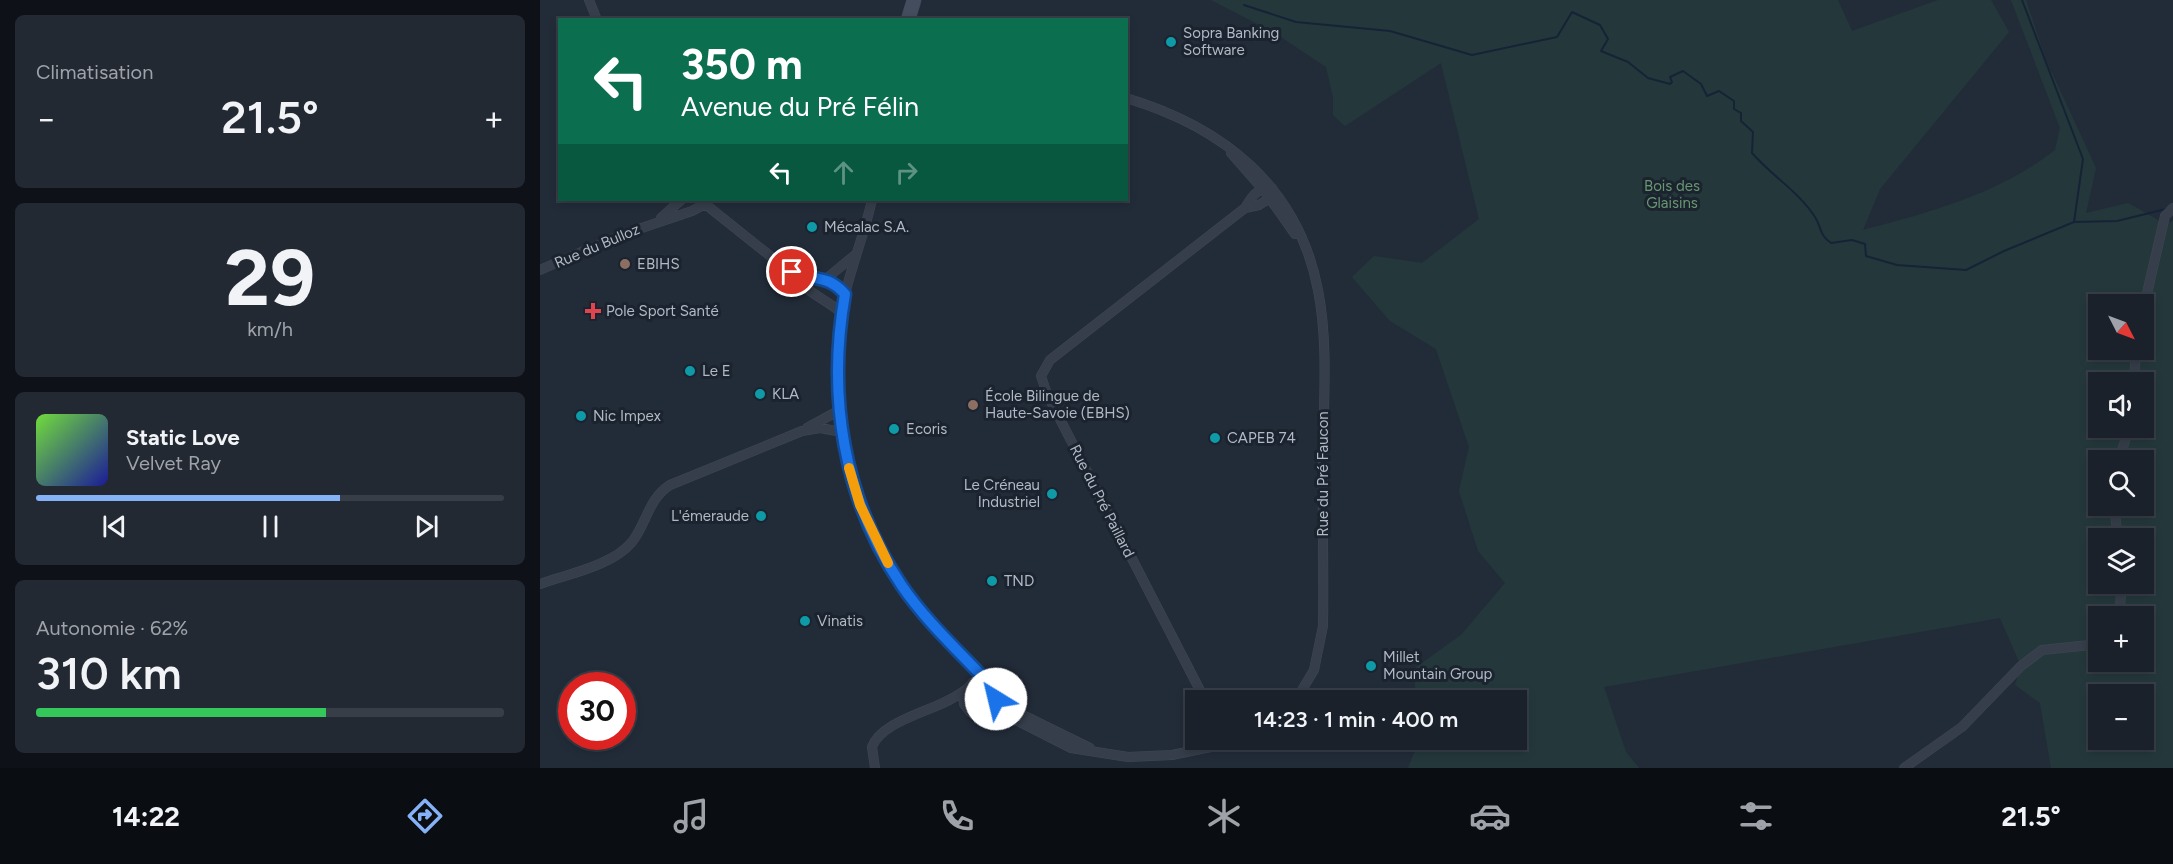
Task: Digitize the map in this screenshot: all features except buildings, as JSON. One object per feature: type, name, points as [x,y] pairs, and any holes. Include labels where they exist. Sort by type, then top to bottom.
[{"type":"street","points":[[589,0],[596,18]]},
{"type":"street","points":[[909,18],[915,0]]},
{"type":"street","points":[[915,0],[920,18]]},
{"type":"street","name":"Rue du Pré Faucon","points":[[1128,99],[1181,118],[1226,146],[1268,191],[1302,244],[1317,288],[1323,336],[1323,612],[1317,661],[1301,690]]},
{"type":"street","name":"Rue du Pré Paillard","points":[[1200,690],[1047,394],[1041,376],[1046,365],[1056,356],[1245,208],[1259,205],[1268,191]]},
{"type":"street","name":"Rue du Bulloz","points":[[654,222],[680,201]]},
{"type":"street","points":[[872,201],[845,294],[837,364],[838,411],[860,505],[884,555],[908,595],[995,693],[1011,709],[1098,752]]},
{"type":"street","points":[[702,202],[789,271],[808,290],[823,297],[842,313]]},
{"type":"street","name":"Rue du Bulloz","points":[[540,270],[654,222],[692,211],[702,202]]},
{"type":"street","points":[[2147,294],[2165,216],[2173,208]]},
{"type":"street","points":[[827,278],[855,255]]},
{"type":"street","points":[[789,271],[801,276],[827,278],[845,294]]},
{"type":"street","points":[[823,297],[845,294]]},
{"type":"street","points":[[540,584],[608,559],[630,545],[653,501],[670,485],[802,431],[838,411]]},
{"type":"street","points":[[802,431],[820,428],[842,432]]},
{"type":"street","points":[[1904,768],[1962,727],[2021,666],[2042,650],[2088,645]]},
{"type":"street","points":[[966,661],[966,688],[963,699],[966,708]]},
{"type":"street","points":[[875,768],[872,747],[880,732],[939,707],[979,681],[985,682]]},
{"type":"street","points":[[987,713],[994,704],[995,693]]},
{"type":"street","points":[[939,707],[966,708],[975,714],[1008,716],[1071,748],[1144,758],[1185,750]]},
{"type":"green space","name":"Bois des Glaisins","points":[[1211,0],[1838,0],[1852,31],[1938,0],[1991,0],[2009,32],[1880,189],[1863,230],[1964,200],[1988,190],[2011,179],[2055,150],[2060,128],[2011,0],[2026,0],[2046,60],[2096,168],[2086,213],[2128,203],[2165,224],[2173,221],[2173,768],[2051,768],[2040,703],[2015,685],[2021,666],[2000,618],[1604,687],[1626,752],[1639,768],[1408,768],[1415,750],[1527,750],[1527,690],[1415,690],[1414,669],[1462,634],[1505,583],[1478,551],[1459,491],[1469,447],[1436,349],[1390,321],[1352,277],[1374,256],[1422,263],[1479,219],[1441,63],[1345,126],[1333,115],[1333,97],[1326,67],[1275,33]]},
{"type":"waterway","points":[[2022,0],[2083,159],[2074,222]]},
{"type":"waterway","points":[[1244,5],[1296,22],[1390,31],[1472,55],[1557,37],[1572,12],[1600,25],[1608,39],[1601,51],[1628,62],[1648,78],[1670,84],[1672,82],[1670,77],[1683,71],[1701,84],[1707,96],[1719,91],[1734,101],[1734,109],[1741,113],[1741,121],[1753,132],[1752,153],[1808,208],[1827,240],[1831,243],[1852,240],[1865,244],[1866,256],[1897,265],[1966,270],[2004,251],[2074,222],[2117,221],[2166,209]]},
{"type":"slow traffic","points":[[849,468],[860,505],[888,563]]},
{"type":"place","name":"Sopra Banking Software","points":[[1171,42]]},
{"type":"place","name":"Mécalac S.A.","points":[[812,227]]},
{"type":"place","name":"EBIHS","points":[[625,264]]},
{"type":"place","name":"Pole Sport Santé","points":[[593,311]]},
{"type":"place","name":"Le E","points":[[690,371]]},
{"type":"place","name":"KLA","points":[[760,394]]},
{"type":"place","name":"École Bilingue de Haute-Savoie (EBHS)","points":[[973,405]]},
{"type":"place","name":"Nic Impex","points":[[581,416]]},
{"type":"place","name":"Ecoris","points":[[894,429]]},
{"type":"place","name":"CAPEB 74","points":[[1215,438]]},
{"type":"place","name":"Le Créneau Industriel","points":[[1052,494]]},
{"type":"place","name":"L'émeraude","points":[[761,516]]},
{"type":"place","name":"TND","points":[[992,581]]},
{"type":"place","name":"Vinatis","points":[[805,621]]},
{"type":"place","name":"Millet Mountain Group","points":[[1371,666]]},
{"type":"route","points":[[792,272],[801,276],[827,278],[845,294],[838,333],[838,411],[851,475],[860,505],[877,543],[908,595],[933,626],[993,688],[996,699]]}]
